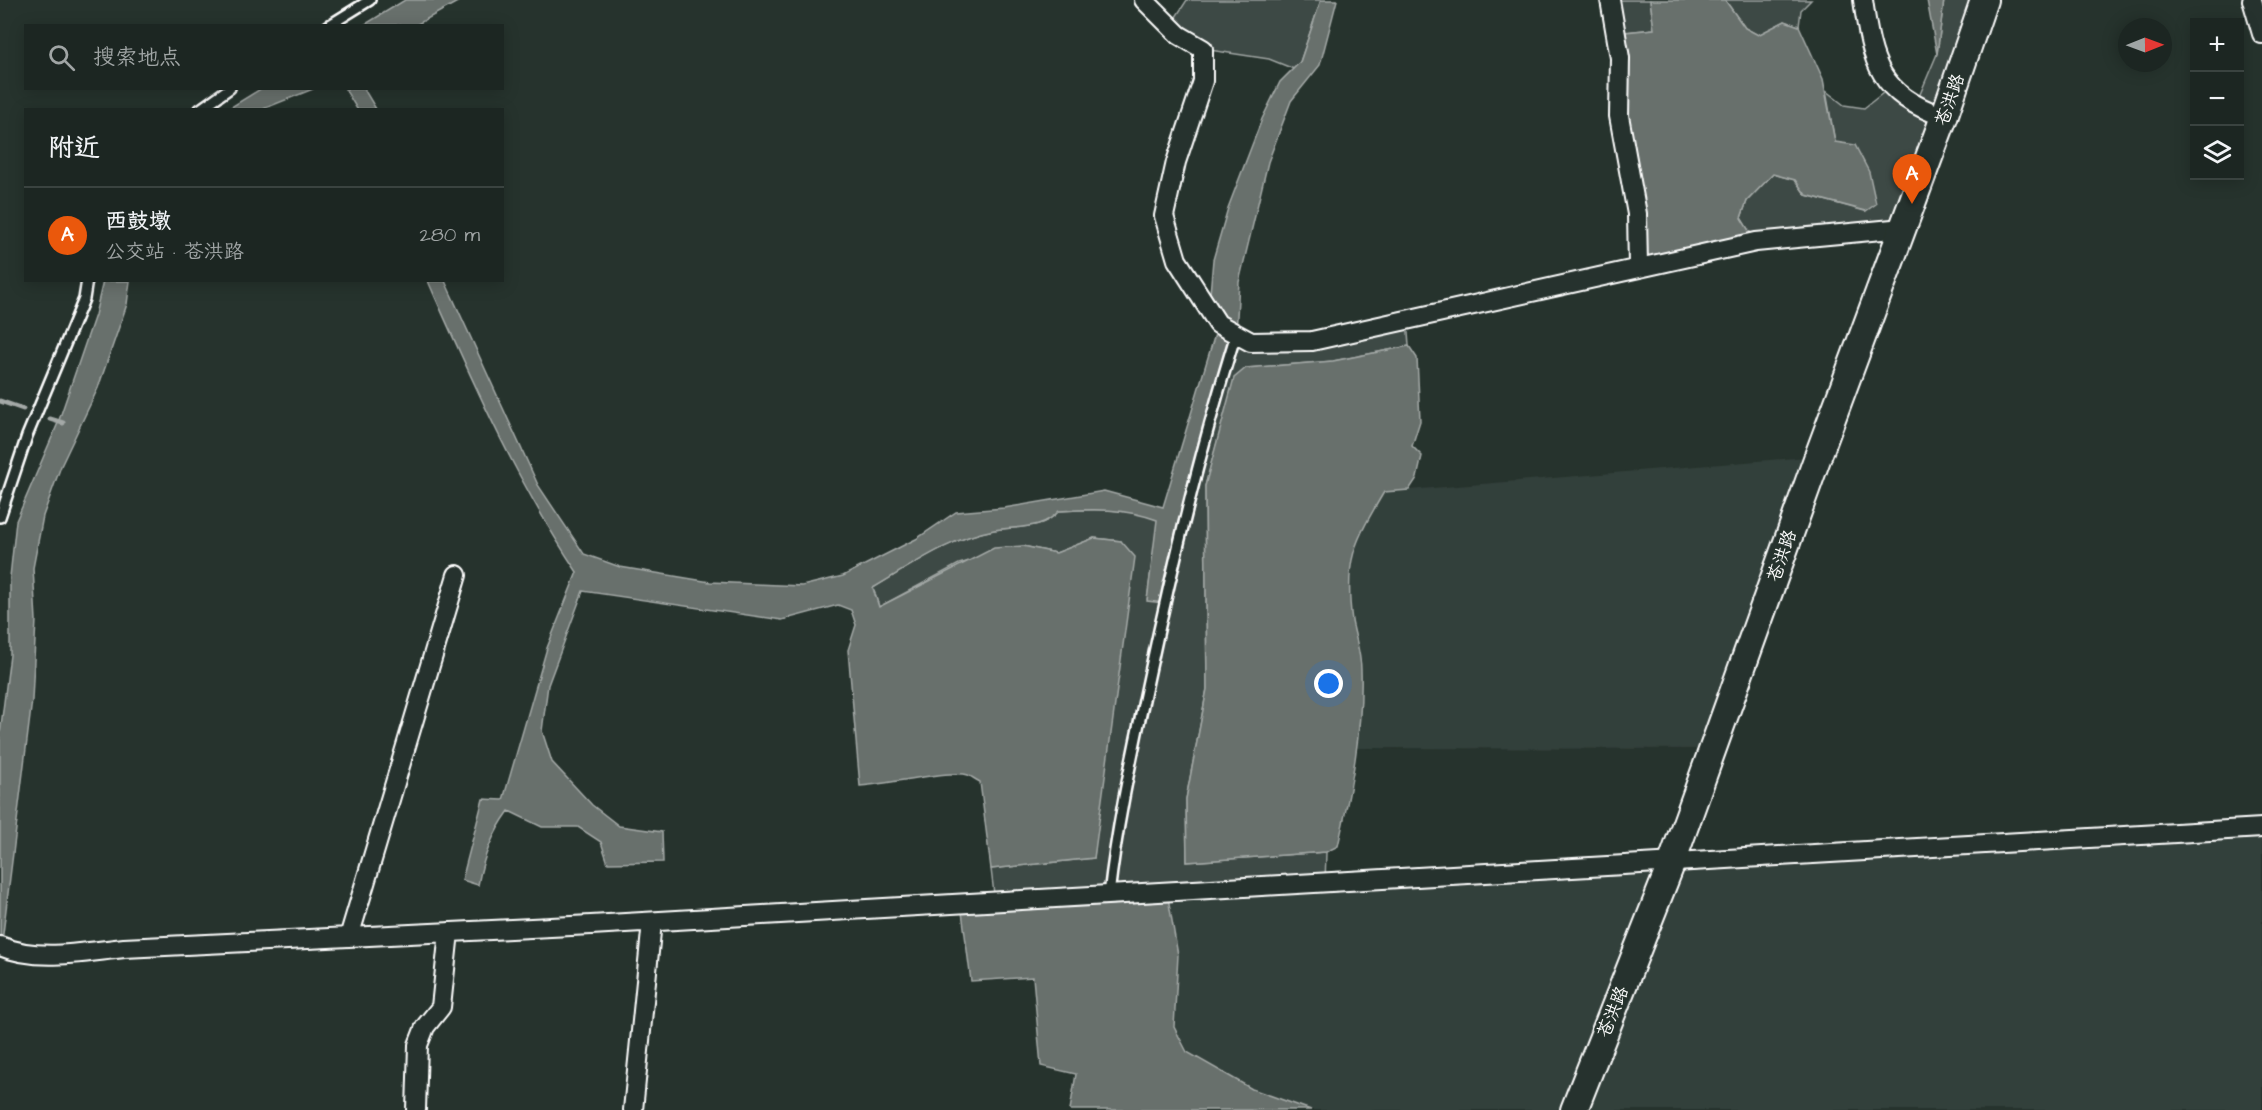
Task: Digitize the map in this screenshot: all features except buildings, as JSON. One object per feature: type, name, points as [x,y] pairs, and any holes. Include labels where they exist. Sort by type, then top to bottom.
[{"type":"main road","points":[[1941,116],[1978,0]]},
{"type":"main road","name":"苍洪路","points":[[1572,1110],[1670,862],[1984,0]]},
{"type":"street","points":[[1144,0],[1179,35],[1203,49],[1203,81],[1176,162],[1164,216],[1177,260],[1218,324],[1251,342],[1312,341],[1638,266],[1756,242],[1899,229]]},
{"type":"street","points":[[1610,0],[1620,58],[1619,116],[1637,214],[1638,266]]},
{"type":"street","points":[[1863,0],[1868,39],[1879,71],[1897,92],[1915,107],[1941,116]]},
{"type":"street","points":[[2252,0],[2262,34]]},
{"type":"street","points":[[349,937],[457,576]]},
{"type":"street","points":[[1,947],[18,954],[54,955],[124,948],[652,922],[2262,828]]},
{"type":"street","points":[[633,1110],[652,922]]},
{"type":"street","points":[[416,1110],[418,1045],[425,1027],[441,1007],[449,932]]},
{"type":"lane","points":[[331,24],[370,0]]},
{"type":"lane","points":[[202,108],[227,90]]},
{"type":"lane","points":[[0,517],[27,436],[84,299],[87,282]]},
{"type":"lane","points":[[1109,895],[1132,757],[1177,542],[1206,432],[1236,334]]},
{"type":"shaded area","points":[[405,0],[461,0],[418,24],[366,24]]},
{"type":"shaded area","points":[[1187,0],[1321,0],[1300,62],[1294,69],[1269,59],[1203,49],[1170,26]]},
{"type":"shaded area","points":[[1321,0],[1337,0],[1320,65],[1291,101],[1268,162],[1239,282],[1236,334],[1164,603],[1147,601],[1157,520],[1133,513],[1109,510],[1059,511],[1038,524],[994,530],[962,539],[932,553],[873,588],[879,607],[994,548],[1023,546],[1056,553],[1094,538],[1121,541],[1135,557],[1094,858],[991,869],[980,782],[968,775],[948,774],[860,786],[848,650],[856,625],[851,610],[838,605],[782,620],[583,591],[548,685],[542,731],[552,762],[592,805],[619,826],[662,832],[663,862],[608,863],[601,842],[578,827],[542,827],[509,811],[489,846],[478,885],[462,880],[483,799],[503,800],[547,648],[577,572],[515,466],[478,393],[428,282],[445,282],[538,485],[584,554],[620,567],[710,582],[802,586],[843,576],[916,539],[956,512],[1004,508],[1104,491],[1163,507],[1218,324],[1210,294],[1213,260],[1228,208],[1262,119],[1280,82],[1300,62]]},
{"type":"shaded area","points":[[1610,0],[1650,0],[1654,29],[1615,33]]},
{"type":"shaded area","points":[[1650,0],[1725,0],[1745,28],[1758,35],[1785,21],[1799,26],[1823,79],[1835,142],[1855,145],[1869,172],[1876,204],[1866,211],[1806,195],[1795,180],[1773,174],[1747,201],[1741,218],[1756,242],[1638,266],[1615,33],[1654,29]]},
{"type":"shaded area","points":[[1725,0],[1811,0],[1801,10],[1799,26],[1785,21],[1758,35],[1745,28]]},
{"type":"shaded area","points":[[1927,0],[1944,0],[1937,54]]},
{"type":"shaded area","points":[[1944,0],[1984,0],[1903,228],[1756,242],[1741,218],[1747,201],[1773,174],[1795,180],[1806,195],[1865,211],[1835,142],[1826,91],[1844,105],[1864,108],[1892,86],[1915,106],[1937,54]]},
{"type":"shaded area","points":[[259,90],[310,90],[266,108],[230,108]]},
{"type":"shaded area","points":[[346,90],[365,90],[375,108],[356,108]]},
{"type":"shaded area","points":[[103,282],[130,282],[127,304],[98,388],[61,466],[43,516],[33,568],[36,620],[32,700],[0,958],[0,734],[10,655],[10,577],[16,521],[58,423],[95,315]]},
{"type":"shaded area","points":[[1407,319],[1409,346],[1333,361],[1247,368],[1235,378],[1205,486],[1207,689],[1186,799],[1187,862],[1326,852],[1325,883],[995,902],[991,869],[1094,858],[1121,541],[1094,538],[1056,553],[1023,546],[959,564],[879,607],[873,588],[931,553],[977,534],[1038,524],[1059,511],[1109,510],[1158,519],[1147,600],[1236,334],[1251,342]]},
{"type":"shaded area","points":[[1409,346],[1417,358],[1420,421],[1412,446],[1422,456],[1417,478],[1409,490],[1384,492],[1365,525],[1354,553],[1349,582],[1352,621],[1360,657],[1360,714],[1355,759],[1338,846],[1326,852],[1187,862],[1186,799],[1207,689],[1205,486],[1234,378],[1246,368],[1333,361]]},
{"type":"shaded area","points":[[1818,456],[1714,749],[1356,748],[1361,670],[1352,622],[1348,568],[1359,535],[1384,492]]},
{"type":"shaded area","points":[[2262,828],[2262,1110],[1311,1110],[1252,1089],[1188,1052],[1174,1027],[1178,955],[1167,892]]},
{"type":"shaded area","points":[[1167,892],[1178,955],[1174,1027],[1187,1052],[1252,1089],[1311,1110],[1070,1110],[1076,1074],[1041,1066],[1033,977],[971,981],[961,904]]},
{"type":"waterway","points":[[0,401],[23,409]]},
{"type":"waterway","points":[[50,419],[63,423]]},
{"type":"place","name":"西鼓墩","points":[[1912,204]]}]
